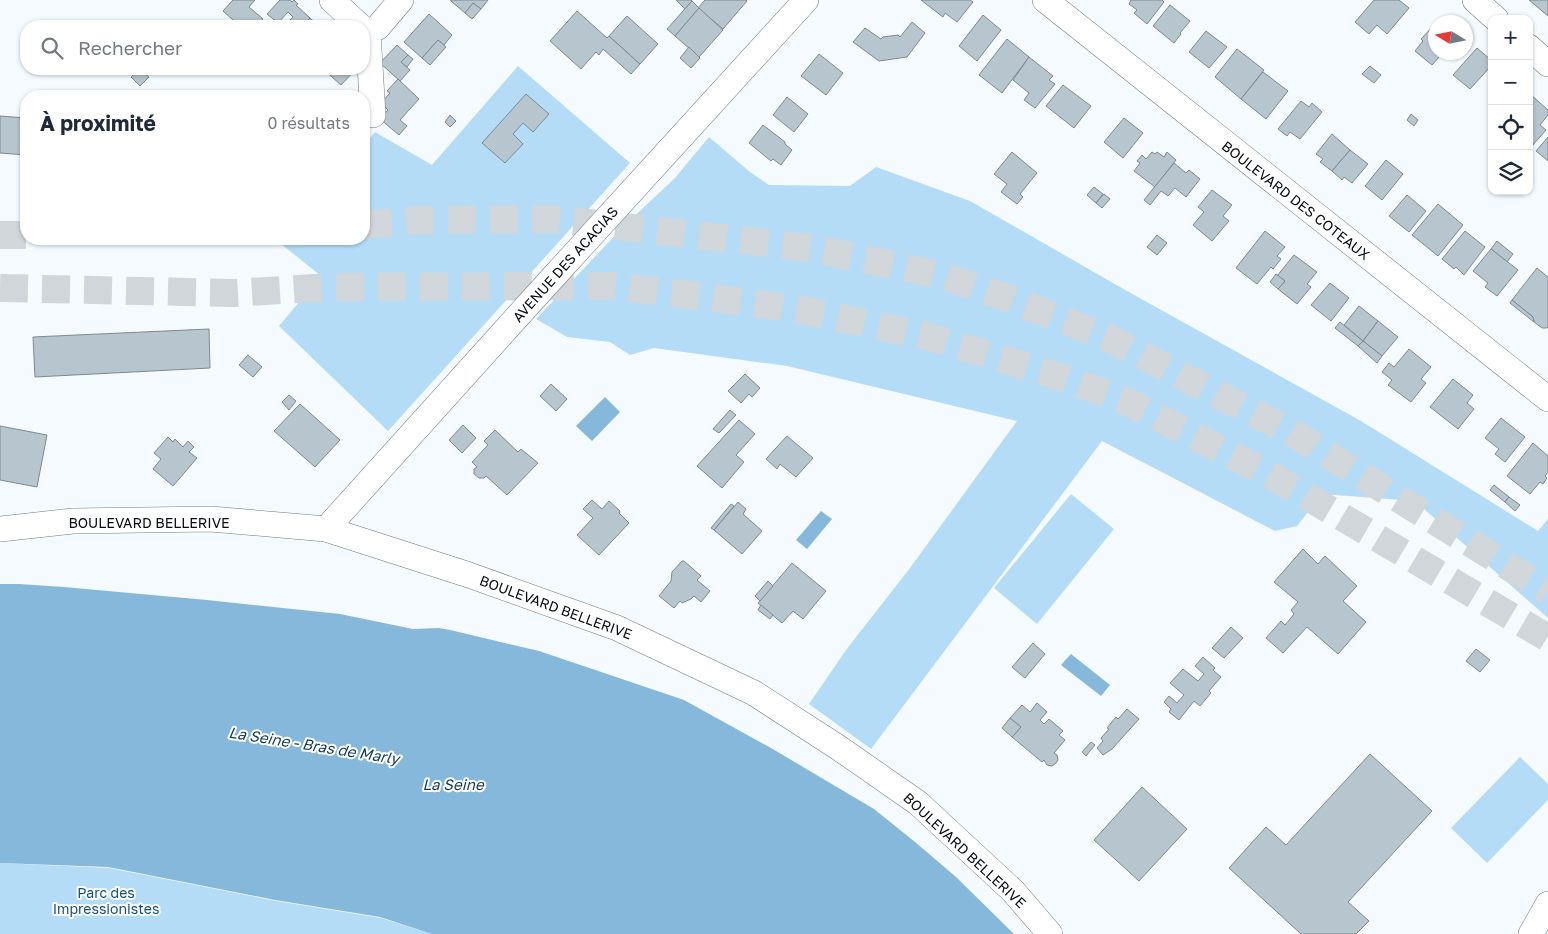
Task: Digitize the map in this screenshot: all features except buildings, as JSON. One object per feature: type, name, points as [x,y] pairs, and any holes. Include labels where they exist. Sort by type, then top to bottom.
[{"type":"street","points":[[332,0],[353,20]]},
{"type":"street","points":[[370,28],[378,26],[402,0]]},
{"type":"street","name":"AVENUE DES ACACIAS","points":[[326,530],[539,292],[806,0]]},
{"type":"street","name":"BOULEVARD DES COTEAUX","points":[[1045,0],[1548,400]]},
{"type":"street","points":[[1475,0],[1492,15]]},
{"type":"street","points":[[1533,51],[1548,64]]},
{"type":"street","points":[[369,75],[373,115]]},
{"type":"street","name":"BOULEVARD BELLERIVE","points":[[0,529],[73,520],[211,519],[326,530],[469,576],[617,628],[754,693],[839,748],[918,803],[1013,891],[1050,934]]},
{"type":"street","points":[[1531,934],[1548,904]]},
{"type":"green space","points":[[518,66],[630,163],[388,431],[279,326],[321,276],[282,245],[370,245],[370,138],[375,132],[432,165]]},
{"type":"green space","points":[[709,137],[750,172],[769,185],[850,186],[876,167],[970,201],[1361,421],[1538,531],[1548,519],[1548,618],[1415,501],[1322,494],[1297,526],[1275,531],[1102,441],[871,749],[809,704],[846,650],[910,568],[1017,421],[787,366],[654,348],[630,355],[610,342],[567,337],[536,319],[626,224],[675,178]]},
{"type":"green space","points":[[1071,494],[1114,529],[1037,624],[994,588]]},
{"type":"green space","points":[[1520,757],[1548,784],[1548,800],[1487,863],[1451,828]]},
{"type":"green space","name":"Parc des Impressionistes","points":[[0,863],[109,868],[276,901],[381,918],[432,934],[0,934]]},
{"type":"water","points":[[605,397],[620,412],[592,441],[576,426]]},
{"type":"water","points":[[821,511],[832,519],[807,549],[796,540]]},
{"type":"water","name":"La Seine","points":[[0,584],[64,587],[207,600],[340,614],[413,629],[439,628],[539,651],[684,700],[771,748],[874,809],[956,877],[1014,934],[432,934],[380,917],[275,900],[108,867],[0,863]]},
{"type":"water","points":[[1071,654],[1110,685],[1101,696],[1061,665]]},
{"type":"tunnel","points":[[370,224],[422,220],[554,219],[811,248],[940,275],[1005,297],[1106,337],[1291,432],[1548,591]]},
{"type":"tunnel","points":[[0,235],[20,235]]},
{"type":"tunnel","points":[[0,288],[233,293],[331,287],[612,286],[796,309],[927,336],[1067,379],[1130,403],[1272,476],[1548,638]]},
{"type":"water label","name":"La Seine - Bras de Marly","points":[[314,745]]}]
